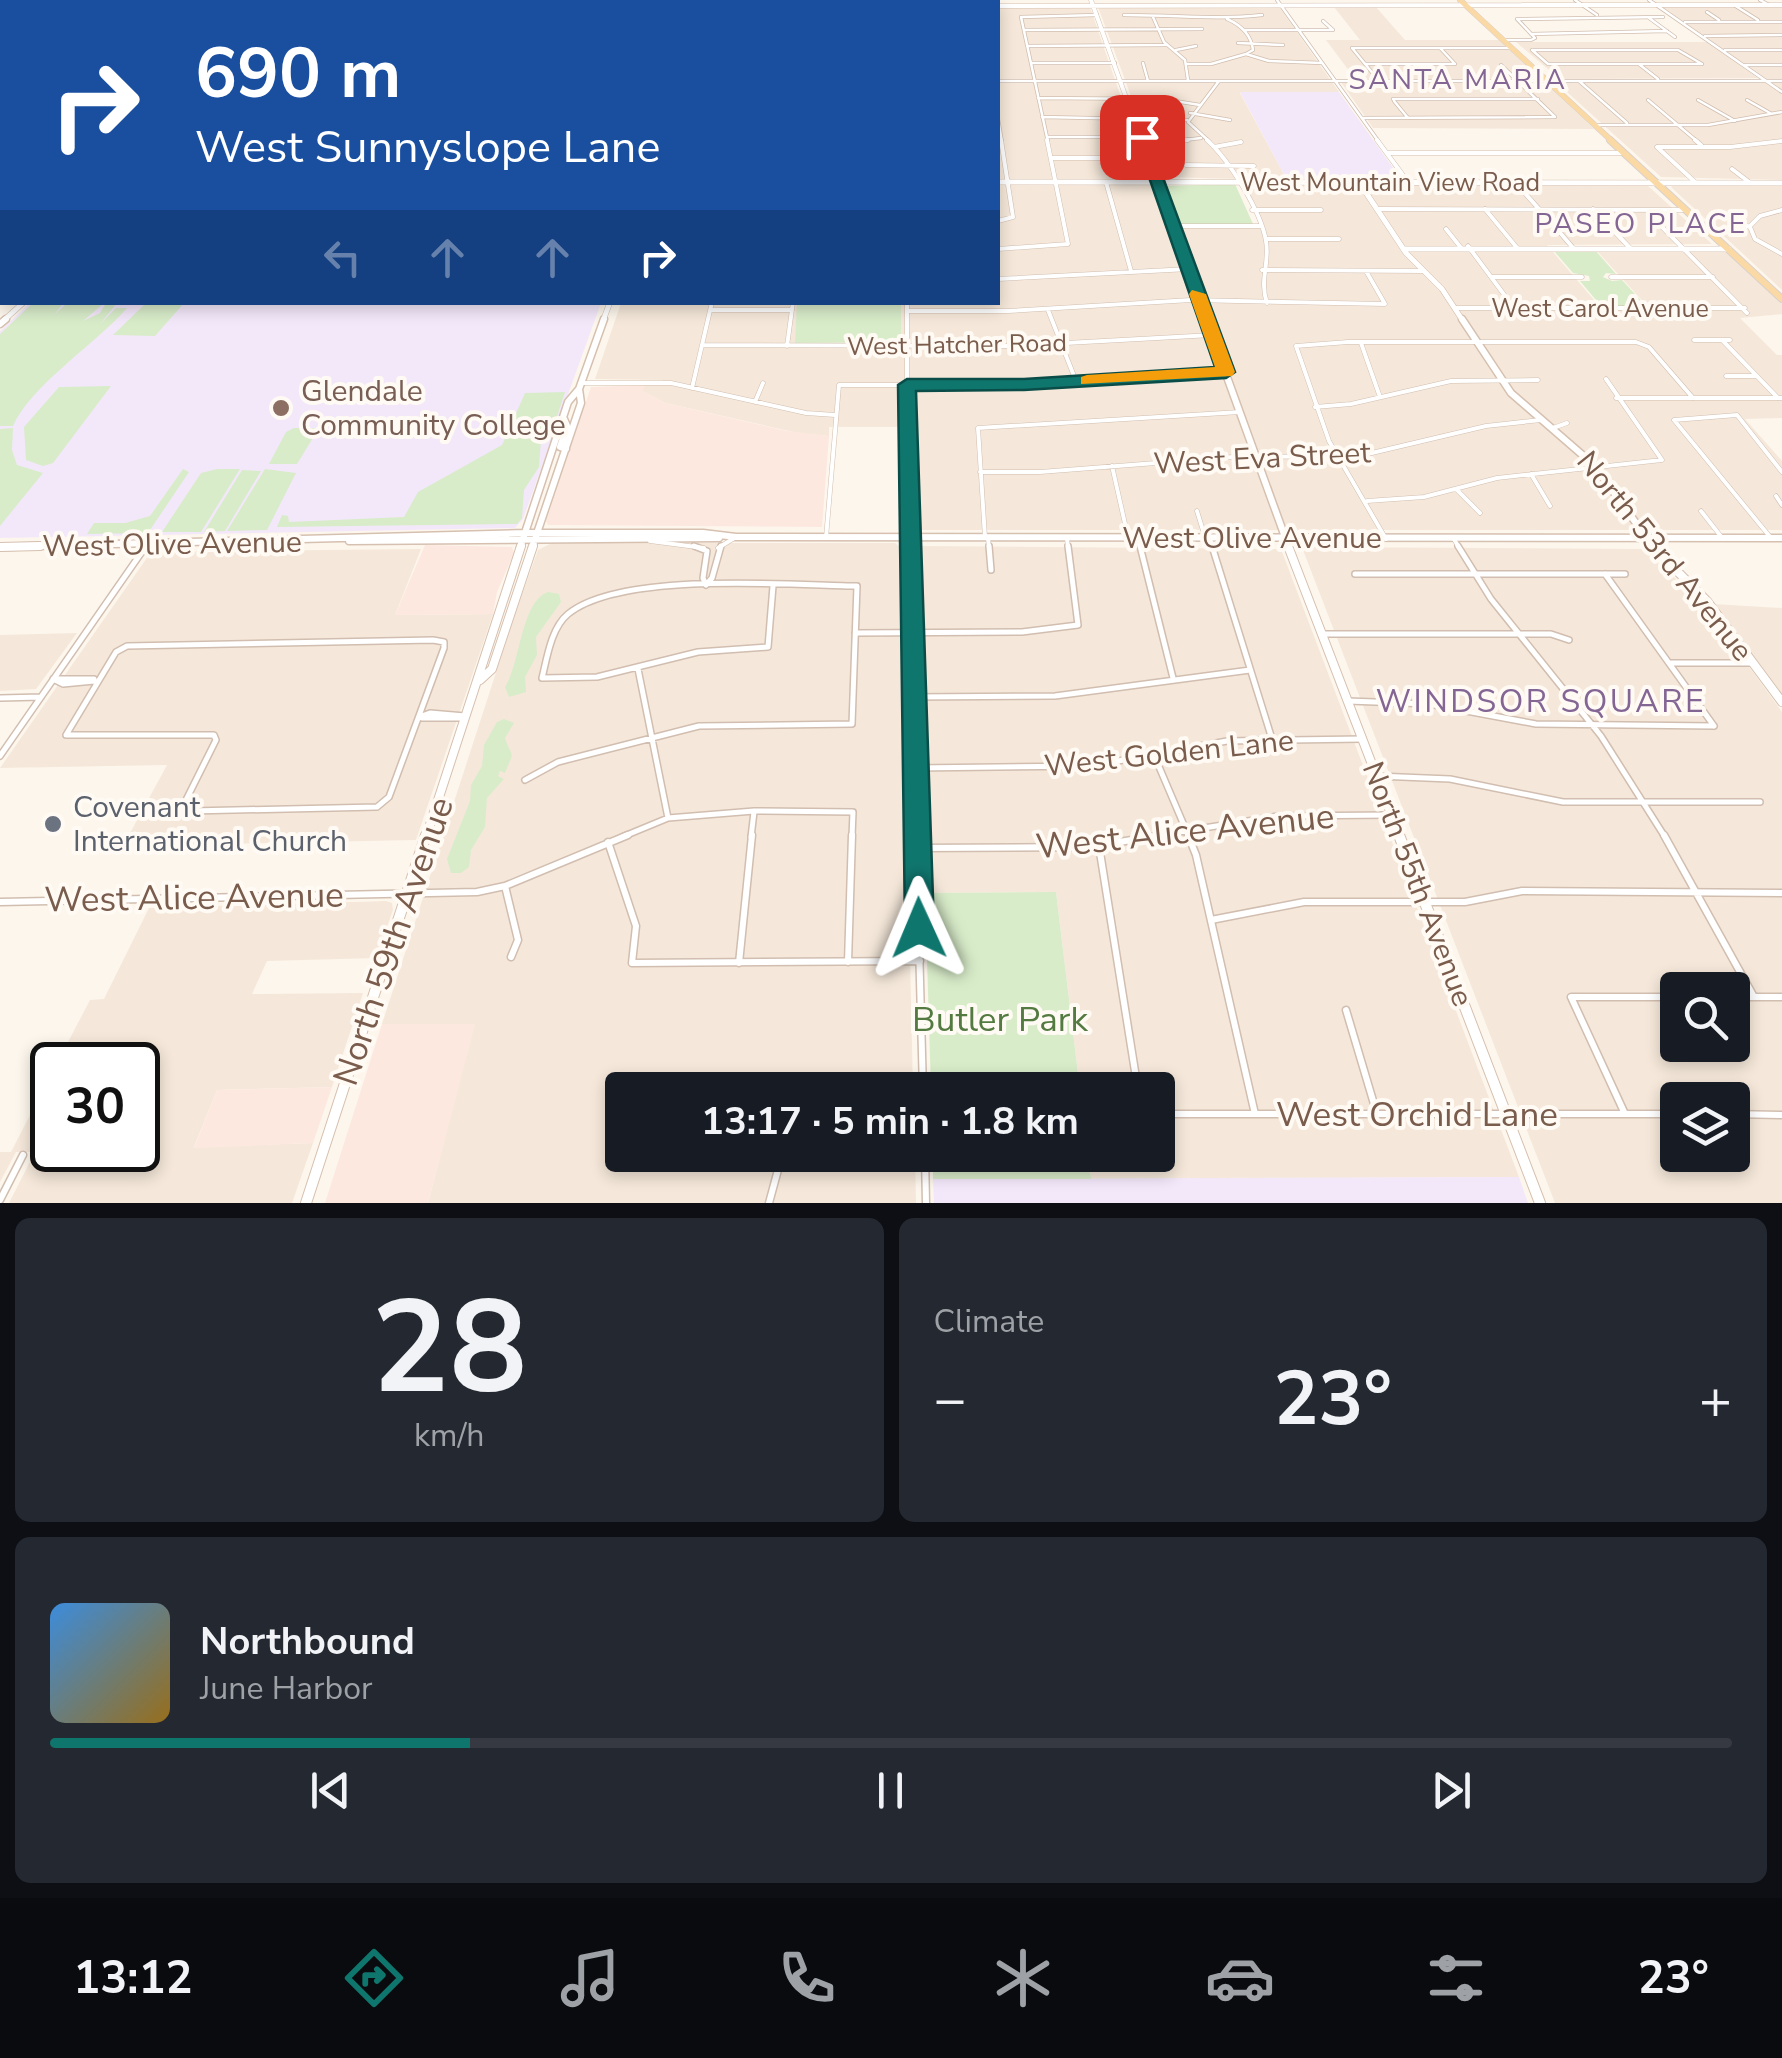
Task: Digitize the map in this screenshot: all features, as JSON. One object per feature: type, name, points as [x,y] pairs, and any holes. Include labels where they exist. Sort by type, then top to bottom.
[{"type":"main road","points":[[1009,2],[1782,6]]},
{"type":"main road","points":[[1000,5],[1093,4]]},
{"type":"main road","name":"North 55th Avenue","points":[[1093,4],[1286,539],[1540,1203]]},
{"type":"main road","points":[[1466,4],[1782,299]]},
{"type":"main road","name":"West Mountain View Road","points":[[1000,182],[1782,183]]},
{"type":"main road","name":"North 53rd Avenue","points":[[1359,182],[1403,248],[1454,308],[1504,382],[1594,465],[1669,567],[1707,601],[1782,702]]},
{"type":"main road","points":[[1403,248],[1727,248]]},
{"type":"main road","points":[[0,324],[21,305]]},
{"type":"main road","name":"North 59th Avenue","points":[[306,1203],[568,402],[580,386],[609,305]]},
{"type":"main road","name":"North 59th Avenue","points":[[480,680],[492,668],[582,403],[580,386]]},
{"type":"main road","points":[[564,419],[567,426],[560,447],[566,449]]},
{"type":"main road","name":"West Olive Avenue","points":[[0,547],[344,540],[361,544],[703,533],[722,537]]},
{"type":"main road","name":"West Olive Avenue","points":[[535,537],[650,541],[722,537],[1782,538]]},
{"type":"street","points":[[1575,0],[1597,17]]},
{"type":"street","points":[[1649,0],[1782,92]]},
{"type":"street","points":[[1760,0],[1769,6]]},
{"type":"street","points":[[1279,3],[1408,182]]},
{"type":"street","points":[[1181,5],[1186,14]]},
{"type":"street","points":[[1734,6],[1760,22]]},
{"type":"street","points":[[1531,12],[1539,19]]},
{"type":"street","points":[[1707,12],[1722,22]]},
{"type":"street","points":[[1124,15],[1262,15]]},
{"type":"street","points":[[1000,249],[1068,244],[1022,16],[1097,16]]},
{"type":"street","points":[[1153,17],[1166,44],[1187,64],[1188,81]]},
{"type":"street","points":[[1646,17],[1675,37]]},
{"type":"street","points":[[1531,37],[1516,21],[1663,17]]},
{"type":"street","points":[[1187,64],[1211,64],[1253,50],[1244,30],[1225,18]]},
{"type":"street","points":[[1244,30],[1331,33],[1333,30],[1323,20]]},
{"type":"street","points":[[1682,22],[1782,22]]},
{"type":"street","points":[[1024,30],[1202,29]]},
{"type":"street","points":[[1508,40],[1667,32]]},
{"type":"street","points":[[1614,33],[1620,37]]},
{"type":"street","points":[[1701,36],[1782,35]]},
{"type":"street","points":[[1238,42],[1283,45]]},
{"type":"street","points":[[1027,46],[1166,44]]},
{"type":"street","points":[[1173,50],[1196,46]]},
{"type":"street","points":[[1378,81],[1352,48],[1513,48]]},
{"type":"street","points":[[1365,64],[1455,64],[1440,48]]},
{"type":"street","points":[[1640,64],[1702,64],[1683,50],[1532,50],[1548,64],[1640,64],[1660,81]]},
{"type":"street","points":[[1722,50],[1782,50]]},
{"type":"street","points":[[1246,54],[1269,61],[1322,63]]},
{"type":"street","points":[[1030,63],[1115,63]]},
{"type":"street","points":[[1144,63],[1148,81]]},
{"type":"street","points":[[1743,64],[1782,64]]},
{"type":"street","points":[[1361,118],[1554,117],[1501,65]]},
{"type":"street","points":[[1254,75],[1257,84]]},
{"type":"street","points":[[1000,81],[1782,81]]},
{"type":"street","points":[[1187,120],[1210,97],[1219,81]]},
{"type":"street","points":[[1579,81],[1629,126]]},
{"type":"street","points":[[1210,97],[1219,99]]},
{"type":"street","points":[[1038,98],[1200,104]]},
{"type":"street","points":[[1408,118],[1393,99],[1538,99]]},
{"type":"street","points":[[1648,100],[1703,147]]},
{"type":"street","points":[[1698,100],[1738,122]]},
{"type":"street","points":[[1747,100],[1772,114]]},
{"type":"street","points":[[1597,126],[1738,122],[1782,112]]},
{"type":"street","points":[[1190,113],[1230,120]]},
{"type":"street","points":[[1042,117],[1187,120],[1231,167],[1266,239],[1259,283],[1267,303]]},
{"type":"street","points":[[1046,137],[1142,137]]},
{"type":"street","points":[[1176,141],[1201,138]]},
{"type":"street","points":[[1695,182],[1657,148],[1782,141]]},
{"type":"street","points":[[1213,147],[1241,142]]},
{"type":"street","points":[[1386,153],[1626,153]]},
{"type":"street","points":[[1000,158],[1011,220],[1000,221]]},
{"type":"street","points":[[1051,158],[1149,158]]},
{"type":"street","points":[[1186,165],[1254,166]]},
{"type":"street","points":[[1732,169],[1748,182]]},
{"type":"street","points":[[1106,182],[1131,271]]},
{"type":"street","points":[[1515,182],[1539,209]]},
{"type":"street","points":[[1378,209],[1686,210]]},
{"type":"street","points":[[1486,209],[1516,248]]},
{"type":"street","points":[[1593,209],[1629,248]]},
{"type":"street","points":[[1252,210],[1321,210]]},
{"type":"street","points":[[1750,226],[1769,210],[1782,210]]},
{"type":"street","points":[[1741,224],[1750,226]]},
{"type":"street","points":[[1173,226],[1260,226]]},
{"type":"street","points":[[1750,226],[1755,239],[1782,254]]},
{"type":"street","points":[[1556,228],[1573,248]]},
{"type":"street","points":[[1663,228],[1714,277]]},
{"type":"street","points":[[1446,229],[1492,277],[1514,308]]},
{"type":"street","points":[[1266,239],[1339,239]]},
{"type":"street","points":[[1252,258],[1265,260]]},
{"type":"street","points":[[1000,279],[1188,269]]},
{"type":"street","points":[[1262,270],[1424,270]]},
{"type":"street","points":[[907,311],[1200,300],[1385,304],[1366,270]]},
{"type":"street","points":[[1492,277],[1582,277]]},
{"type":"street","points":[[1612,277],[1714,277]]},
{"type":"street","name":"West Carol Avenue","points":[[1454,308],[1746,310],[1714,277]]},
{"type":"street","points":[[1772,290],[1782,290]]},
{"type":"street","points":[[692,388],[712,305]]},
{"type":"street","points":[[787,346],[793,305]]},
{"type":"street","points":[[907,305],[908,538],[923,1072]]},
{"type":"street","points":[[1047,308],[1076,381]]},
{"type":"street","points":[[711,310],[792,310]]},
{"type":"street","name":"West Hatcher Road","points":[[702,345],[907,347],[1212,335]]},
{"type":"street","points":[[1694,340],[1726,340],[1780,398]]},
{"type":"street","points":[[1361,342],[1380,397]]},
{"type":"street","points":[[1386,538],[1337,456],[1315,407],[1296,346],[1361,342],[1643,343],[1694,398]]},
{"type":"street","points":[[826,538],[839,385],[1076,381],[1226,372]]},
{"type":"street","points":[[1726,376],[1756,376]]},
{"type":"street","points":[[1315,407],[1450,382],[1538,380]]},
{"type":"street","points":[[1367,501],[1456,490],[1594,465],[1662,460],[1606,380]]},
{"type":"street","points":[[580,386],[665,382],[835,415]]},
{"type":"street","points":[[754,402],[763,383]]},
{"type":"street","points":[[1616,398],[1780,398]]},
{"type":"street","points":[[991,570],[978,428],[1240,412]]},
{"type":"street","points":[[1771,538],[1674,420],[1737,416],[1782,472]]},
{"type":"street","name":"West Eva Street","points":[[980,472],[1256,456],[1374,454],[1486,426],[1541,420]]},
{"type":"street","points":[[1552,428],[1567,423]]},
{"type":"street","points":[[1112,466],[1128,538]]},
{"type":"street","points":[[1530,474],[1550,506]]},
{"type":"street","points":[[1456,490],[1480,513]]},
{"type":"street","points":[[1197,511],[1272,738]]},
{"type":"street","points":[[1701,512],[1723,538]]},
{"type":"street","points":[[706,585],[712,578],[718,548],[736,537]]},
{"type":"street","points":[[855,632],[1048,631],[1078,626],[1066,538]]},
{"type":"street","points":[[1138,538],[1173,678]]},
{"type":"street","points":[[1454,538],[1474,574],[1517,634],[1621,765],[1754,997]]},
{"type":"street","points":[[650,541],[703,547],[707,551],[703,578],[706,585]]},
{"type":"street","points":[[0,756],[148,544]]},
{"type":"street","points":[[1356,574],[1625,574]]},
{"type":"street","points":[[1348,701],[1414,703],[1524,724],[1714,726],[1605,574]]},
{"type":"street","points":[[526,780],[558,762],[699,726],[852,724],[856,586],[706,585],[590,600],[561,621],[542,678],[597,677],[698,652],[768,648],[773,586]]},
{"type":"street","points":[[1323,634],[1552,634],[1569,640]]},
{"type":"street","points":[[444,642],[419,717],[384,804],[366,808],[185,809],[216,740],[214,735],[66,735],[97,680],[122,648],[444,642]]},
{"type":"street","points":[[1671,664],[1753,663]]},
{"type":"street","points":[[638,668],[668,818]]},
{"type":"street","points":[[913,697],[1056,696],[1250,670]]},
{"type":"street","points":[[54,679],[63,684],[97,680]]},
{"type":"street","points":[[0,698],[41,697]]},
{"type":"street","points":[[1482,704],[1483,714]]},
{"type":"street","points":[[419,717],[468,717]]},
{"type":"street","name":"West Golden Lane","points":[[915,768],[1070,767],[1227,742],[1362,739]]},
{"type":"street","points":[[1154,755],[1186,831],[1211,920],[1255,1114]]},
{"type":"street","points":[[1377,776],[1434,777],[1563,802],[1760,802]]},
{"type":"street","points":[[1491,788],[1492,798]]},
{"type":"street","points":[[739,963],[754,812]]},
{"type":"street","name":"West Alice Avenue","points":[[0,902],[478,892],[505,886],[668,818],[754,812],[853,812],[848,962]]},
{"type":"street","name":"West Alice Avenue","points":[[918,848],[1099,846],[1278,816],[1392,815]]},
{"type":"street","points":[[608,842],[636,926],[632,964],[920,961]]},
{"type":"street","points":[[1099,846],[1135,1072]]},
{"type":"street","points":[[505,886],[518,940],[511,957]]},
{"type":"street","points":[[1211,920],[1304,902],[1465,902],[1522,891],[1782,893]]},
{"type":"street","points":[[1625,1114],[1571,997],[1660,997]]},
{"type":"street","points":[[1750,997],[1782,997]]},
{"type":"street","points":[[1346,1010],[1377,1114]]},
{"type":"street","name":"West Orchid Lane","points":[[1175,1114],[1660,1114]]},
{"type":"street","points":[[1750,1114],[1782,1114]]},
{"type":"street","points":[[0,1200],[23,1155]]},
{"type":"street","points":[[769,1203],[777,1172]]},
{"type":"street","points":[[925,1172],[926,1203]]},
{"type":"shaded area","points":[[1000,7],[1090,7],[1149,179],[1000,179]]},
{"type":"shaded area","points":[[1098,7],[1280,8],[1339,92],[1240,93],[1287,180],[1161,177]]},
{"type":"shaded area","points":[[1334,7],[1376,7],[1405,40],[1501,40],[1543,80],[1356,80],[1326,40],[1360,40]]},
{"type":"shaded area","points":[[1663,7],[1782,7],[1782,180],[1661,177],[1557,83],[1770,83]]},
{"type":"shaded area","points":[[1516,42],[1707,42],[1758,78],[1560,79]]},
{"type":"shaded area","points":[[1341,82],[1545,83],[1594,129],[1373,128]]},
{"type":"shaded area","points":[[1240,92],[1339,92],[1401,179],[1287,180]]},
{"type":"shaded area","points":[[1000,184],[1152,184],[1171,228],[1263,228],[1242,185],[1647,185],[1712,244],[1547,245],[1601,308],[1648,307],[1597,251],[1725,250],[1782,304],[1782,314],[1740,318],[1777,355],[1782,355],[1782,418],[1745,419],[1782,461],[1782,530],[915,530],[912,427],[829,427],[829,436],[798,433],[665,403],[642,391],[644,385],[662,385],[663,380],[595,379],[620,305],[1000,305]]},
{"type":"shaded area","points":[[1782,184],[1782,290],[1671,187],[1673,185]]},
{"type":"shaded area","name":"Glendale Community College","points":[[28,305],[600,305],[523,519],[515,528],[0,538],[0,331]]},
{"type":"shaded area","points":[[644,385],[643,391],[665,403],[787,431],[829,436],[822,527],[548,525],[546,521],[591,387]]},
{"type":"shaded area","points":[[552,543],[895,543],[901,548],[913,1072],[605,1072],[605,1172],[915,1172],[916,1203],[428,1203],[474,1024],[382,1024],[538,550]]},
{"type":"shaded area","points":[[425,545],[512,547],[514,553],[497,592],[493,614],[395,615]]},
{"type":"shaded area","points":[[918,546],[1281,549],[1519,1177],[1091,1179],[1090,1172],[1175,1172],[1175,1072],[1078,1072],[1056,892],[925,893]]},
{"type":"shaded area","points":[[1306,547],[1644,549],[1705,606],[1782,712],[1782,1203],[1555,1203],[1303,550]]},
{"type":"shaded area","points":[[421,549],[395,615],[493,614],[416,840],[123,846],[167,765],[0,768],[151,552]]},
{"type":"shaded area","points":[[1713,604],[1782,608],[1782,696],[1729,624]]},
{"type":"shaded area","points":[[77,633],[36,689],[0,691],[0,635]]},
{"type":"shaded area","points":[[392,903],[376,958],[267,961],[252,994],[363,993],[332,1087],[217,1090],[194,1147],[313,1143],[292,1203],[9,1203],[30,1162],[30,1172],[160,1172],[160,1042],[68,1042],[90,1000],[104,999],[149,908]]},
{"type":"shaded area","points":[[382,1024],[475,1024],[428,1203],[325,1203]]},
{"type":"shaded area","points":[[332,1087],[313,1143],[194,1148],[217,1090]]},
{"type":"shaded area","points":[[30,1115],[30,1152],[16,1152],[0,1182],[0,1152],[11,1152]]},
{"type":"shaded area","points":[[1519,1177],[1528,1203],[934,1203],[933,1179]]},
{"type":"green space","points":[[1235,184],[1253,224],[1178,224],[1165,186]]},
{"type":"green space","points":[[1595,250],[1616,274],[1606,273],[1603,277],[1622,280],[1646,306],[1601,306],[1580,281],[1590,281],[1589,276],[1573,273],[1554,251]]},
{"type":"green space","points":[[31,305],[62,305],[55,314],[65,305],[102,305],[83,321],[100,313],[105,305],[115,305],[100,324],[116,308],[127,308],[34,395],[13,426],[0,426],[0,334]]},
{"type":"green space","points":[[144,305],[182,305],[155,336],[113,335]]},
{"type":"green space","points":[[797,305],[901,305],[901,342],[795,343]]},
{"type":"green space","points":[[111,386],[53,463],[43,466],[26,460],[24,427],[59,387]]},
{"type":"green space","points":[[565,392],[556,420],[541,440],[539,467],[524,490],[522,518],[517,524],[277,527],[282,515],[288,516],[289,522],[404,517],[418,492],[502,445],[525,393]]},
{"type":"green space","points":[[13,428],[12,450],[17,465],[43,473],[0,526],[0,429]]},
{"type":"green space","points":[[294,428],[319,428],[297,464],[269,464],[286,432]]},
{"type":"green space","points":[[183,469],[189,472],[148,533],[87,534],[94,523],[125,523],[150,516]]},
{"type":"green space","points":[[240,469],[201,532],[162,532],[201,473]]},
{"type":"green space","points":[[265,469],[296,473],[267,530],[227,531]]},
{"type":"green space","points":[[242,470],[261,471],[225,531],[204,532]]},
{"type":"green space","points":[[548,592],[559,594],[561,602],[536,637],[537,655],[525,677],[526,692],[509,697],[505,687],[526,620],[539,598]]},
{"type":"green space","points":[[504,719],[514,723],[505,738],[512,757],[505,773],[500,771],[498,776],[504,779],[487,798],[485,827],[471,850],[469,867],[461,873],[451,873],[447,859],[470,801],[471,785],[482,766],[484,745],[497,722]]},
{"type":"green space","name":"Butler Park","points":[[1056,892],[1078,1072],[930,1072],[925,893]]},
{"type":"green space","points":[[933,1172],[1090,1172],[1091,1179],[933,1179]]},
{"type":"slow traffic","points":[[1087,380],[1226,372],[1198,294]]},
{"type":"place","name":"Glendale Community College","points":[[281,408]]},
{"type":"place","name":"Covenant International Church","points":[[53,824]]},
{"type":"district","name":"SANTA MARIA","points":[[1458,79]]},
{"type":"district","name":"PASEO PLACE","points":[[1641,223]]},
{"type":"district","name":"WINDSOR SQUARE","points":[[1541,701]]},
{"type":"route","points":[[919,928],[907,385],[1024,384],[1226,372],[1142,137]]}]
